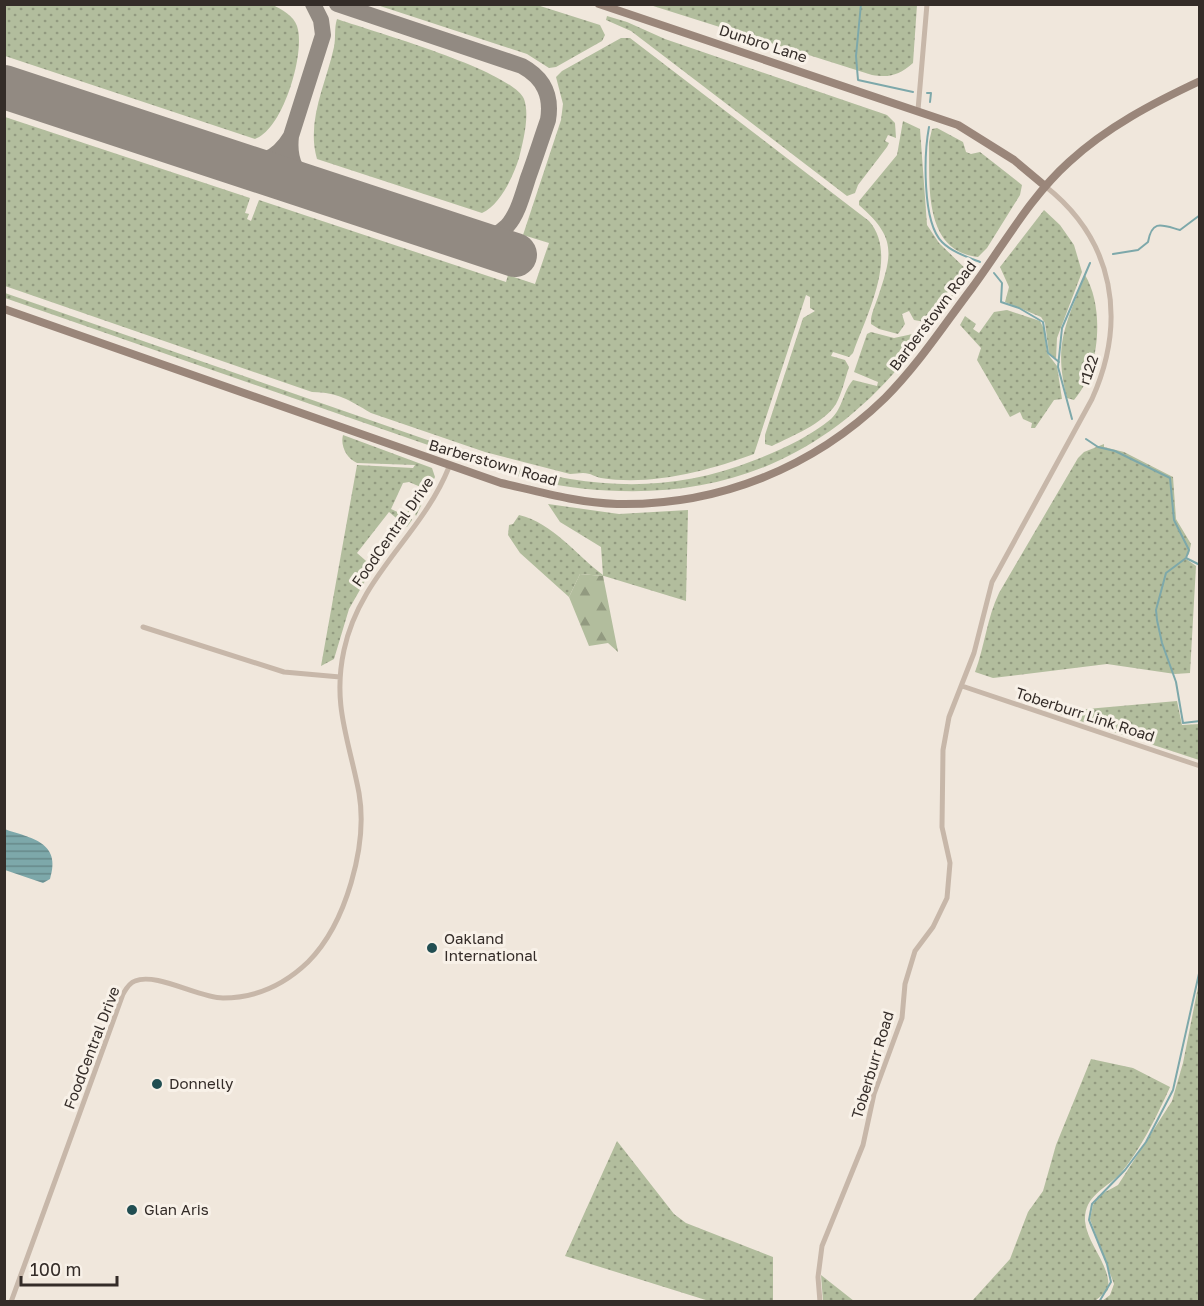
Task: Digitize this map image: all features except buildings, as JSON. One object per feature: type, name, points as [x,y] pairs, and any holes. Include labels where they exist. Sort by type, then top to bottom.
[{"type":"main road","name":"Dunbro Lane","points":[[599,4],[958,125],[992,145],[1045,186]]},
{"type":"main road","name":"Barberstown Road","points":[[4,309],[449,467],[560,497],[616,504],[650,503],[708,496],[777,473],[828,445],[850,429],[898,384],[982,274],[1045,186],[1068,163],[1134,114],[1200,81]]},
{"type":"street","points":[[918,110],[927,4]]},
{"type":"street","name":"r122","points":[[1003,561],[1092,399],[1103,375],[1110,339],[1112,320],[1109,288],[1102,262],[1092,240],[1073,211],[1045,186]]},
{"type":"street","name":"FoodCentral Drive","points":[[11,1302],[119,1005],[129,985],[145,979],[221,998],[252,995],[274,987],[294,974],[315,954],[333,928],[351,881],[359,836],[359,795],[339,706],[340,677],[346,639],[362,598],[434,499],[449,467]]},
{"type":"street","name":"Toberburr Road","points":[[820,1302],[818,1277],[822,1246],[863,1145],[874,1094],[902,1018],[905,984],[915,951],[933,927],[947,898],[950,863],[942,827],[943,750],[949,717],[974,653],[985,602],[1003,561]]},
{"type":"street","points":[[142,627],[284,672],[340,677]]},
{"type":"street","name":"Toberburr Link Road","points":[[962,686],[1200,766]]},
{"type":"green space","points":[[5,4],[273,5],[290,16],[297,26],[299,38],[295,71],[290,89],[275,121],[265,133],[255,139],[5,56]]},
{"type":"green space","points":[[377,5],[537,5],[600,25],[605,35],[602,41],[556,67],[549,68],[527,54]]},
{"type":"green space","points":[[650,5],[917,5],[913,63],[894,75],[872,75]]},
{"type":"green space","points":[[607,16],[665,39],[887,115],[895,123],[896,138],[888,135],[885,141],[889,143],[887,147],[858,185],[855,193],[847,196],[631,31],[606,20]]},
{"type":"green space","points":[[337,19],[468,64],[514,88],[524,99],[526,120],[519,158],[505,190],[489,209],[482,213],[317,159],[314,145],[315,117],[334,47]]},
{"type":"green space","points":[[621,38],[630,38],[869,221],[877,235],[881,251],[881,268],[872,304],[853,353],[849,357],[833,352],[831,356],[845,360],[849,367],[836,404],[823,418],[807,429],[772,446],[765,444],[765,435],[803,318],[815,311],[810,308],[810,297],[806,295],[754,454],[699,471],[659,478],[620,480],[601,478],[586,473],[570,474],[485,452],[371,413],[337,395],[312,392],[5,286],[5,117],[250,198],[245,213],[249,214],[247,219],[251,221],[259,200],[506,282],[508,275],[535,284],[549,243],[523,235],[561,120],[563,104],[556,77],[562,71]]},
{"type":"green space","points":[[903,121],[920,129],[927,225],[939,243],[970,273],[903,362],[855,412],[814,441],[772,464],[727,479],[680,488],[631,491],[581,488],[529,480],[5,298],[5,293],[462,452],[536,473],[608,483],[644,484],[680,481],[717,473],[755,460],[814,432],[835,415],[853,380],[877,386],[878,382],[854,372],[867,334],[871,332],[894,338],[922,332],[961,283],[957,280],[925,322],[914,320],[909,311],[902,314],[905,324],[898,334],[879,329],[871,324],[872,314],[887,269],[888,246],[880,227],[859,205],[859,201],[897,155]]},
{"type":"green space","points":[[937,128],[963,142],[966,152],[971,154],[980,152],[1022,185],[1020,195],[987,248],[978,257],[960,252],[947,242],[938,229],[933,212],[929,176],[929,142],[932,129]]},
{"type":"green space","points":[[1044,210],[1060,225],[1074,245],[1082,272],[1057,338],[1056,359],[1049,353],[1045,323],[1041,317],[1005,302],[1009,287],[1000,267]]},
{"type":"green space","points":[[1085,275],[1095,304],[1097,339],[1090,373],[1074,400],[1067,398],[1061,363],[1062,348],[1067,321]]},
{"type":"green space","points":[[1007,310],[1040,321],[1044,329],[1047,353],[1057,366],[1062,399],[1054,400],[1035,428],[1031,428],[1032,423],[1023,419],[1020,412],[1010,417],[977,360],[981,348],[960,325],[965,316],[976,324],[973,329],[979,333],[994,312]]},
{"type":"green space","points":[[343,435],[432,468],[435,477],[416,516],[414,512],[423,488],[409,482],[403,483],[391,509],[406,516],[414,495],[409,512],[412,520],[407,527],[389,512],[357,553],[373,567],[349,609],[334,659],[321,666],[357,465],[413,468],[415,465],[357,463],[345,452]]},
{"type":"green space","points":[[1104,444],[1104,447],[1124,452],[1173,477],[1176,519],[1191,544],[1189,554],[1185,558],[1196,566],[1190,673],[1175,674],[1107,664],[993,678],[975,672],[999,593],[1078,458],[1084,452]]},
{"type":"green space","points":[[548,504],[619,514],[688,510],[686,601],[604,576],[580,574],[569,597],[520,553],[508,535],[509,525],[513,524],[519,515],[531,519],[564,540],[603,575],[601,547],[560,522]]},
{"type":"green space","points":[[580,574],[603,576],[618,652],[608,643],[589,646],[569,597]]},
{"type":"green space","points":[[1177,701],[1182,725],[1199,724],[1199,760],[1053,712]]},
{"type":"green space","points":[[1199,982],[1199,1301],[1102,1301],[1110,1295],[1114,1284],[1090,1219],[1093,1205],[1098,1196],[1118,1185],[1172,1101],[1183,1063]]},
{"type":"green space","points":[[1091,1059],[1133,1068],[1170,1087],[1134,1156],[1119,1175],[1096,1194],[1088,1205],[1085,1221],[1087,1230],[1106,1272],[1108,1290],[1095,1301],[972,1301],[1010,1259],[1028,1212],[1043,1191],[1056,1145]]},
{"type":"green space","points":[[617,1141],[674,1214],[686,1223],[773,1257],[773,1301],[709,1301],[565,1256]]},
{"type":"green space","points":[[821,1275],[854,1301],[823,1301]]},
{"type":"water","points":[[4,829],[34,839],[48,849],[53,867],[50,879],[43,883],[5,870]]},
{"type":"waterway","points":[[861,4],[856,56],[858,80],[913,92]]},
{"type":"waterway","points":[[927,93],[931,93],[930,102]]},
{"type":"waterway","points":[[929,127],[926,187],[935,232],[950,249],[980,262]]},
{"type":"waterway","points":[[1113,254],[1138,250],[1148,242],[1155,227],[1163,226],[1180,230],[1200,215]]},
{"type":"waterway","points":[[1072,419],[1058,367],[1062,328],[1090,263]]},
{"type":"waterway","points":[[994,273],[1002,283],[1001,302],[1019,308],[1043,322],[1048,353],[1059,362]]},
{"type":"waterway","points":[[1086,439],[1098,447],[1115,451],[1170,478],[1174,520],[1189,550],[1186,558],[1166,573],[1156,610],[1157,620],[1162,643],[1176,682],[1183,723],[1200,721]]},
{"type":"waterway","points":[[1186,558],[1200,565]]},
{"type":"waterway","points":[[1099,1302],[1111,1282],[1107,1264],[1089,1220],[1092,1204],[1125,1170],[1146,1142],[1173,1090],[1200,969]]},
{"type":"taxiway","points":[[313,4],[321,20],[323,35],[290,145],[296,168],[305,180],[319,190]]},
{"type":"taxiway","points":[[337,4],[522,66],[536,76],[545,88],[549,103],[548,120],[514,215],[501,231],[491,236],[462,237]]},
{"type":"taxiway","points":[[231,161],[250,162],[266,159],[279,151],[291,136]]},
{"type":"runway","points":[[4,87],[515,255]]},
{"type":"place","name":"Oakland International","points":[[432,948]]},
{"type":"place","name":"Donnelly","points":[[157,1084]]},
{"type":"place","name":"Glan Aris","points":[[132,1210]]}]
